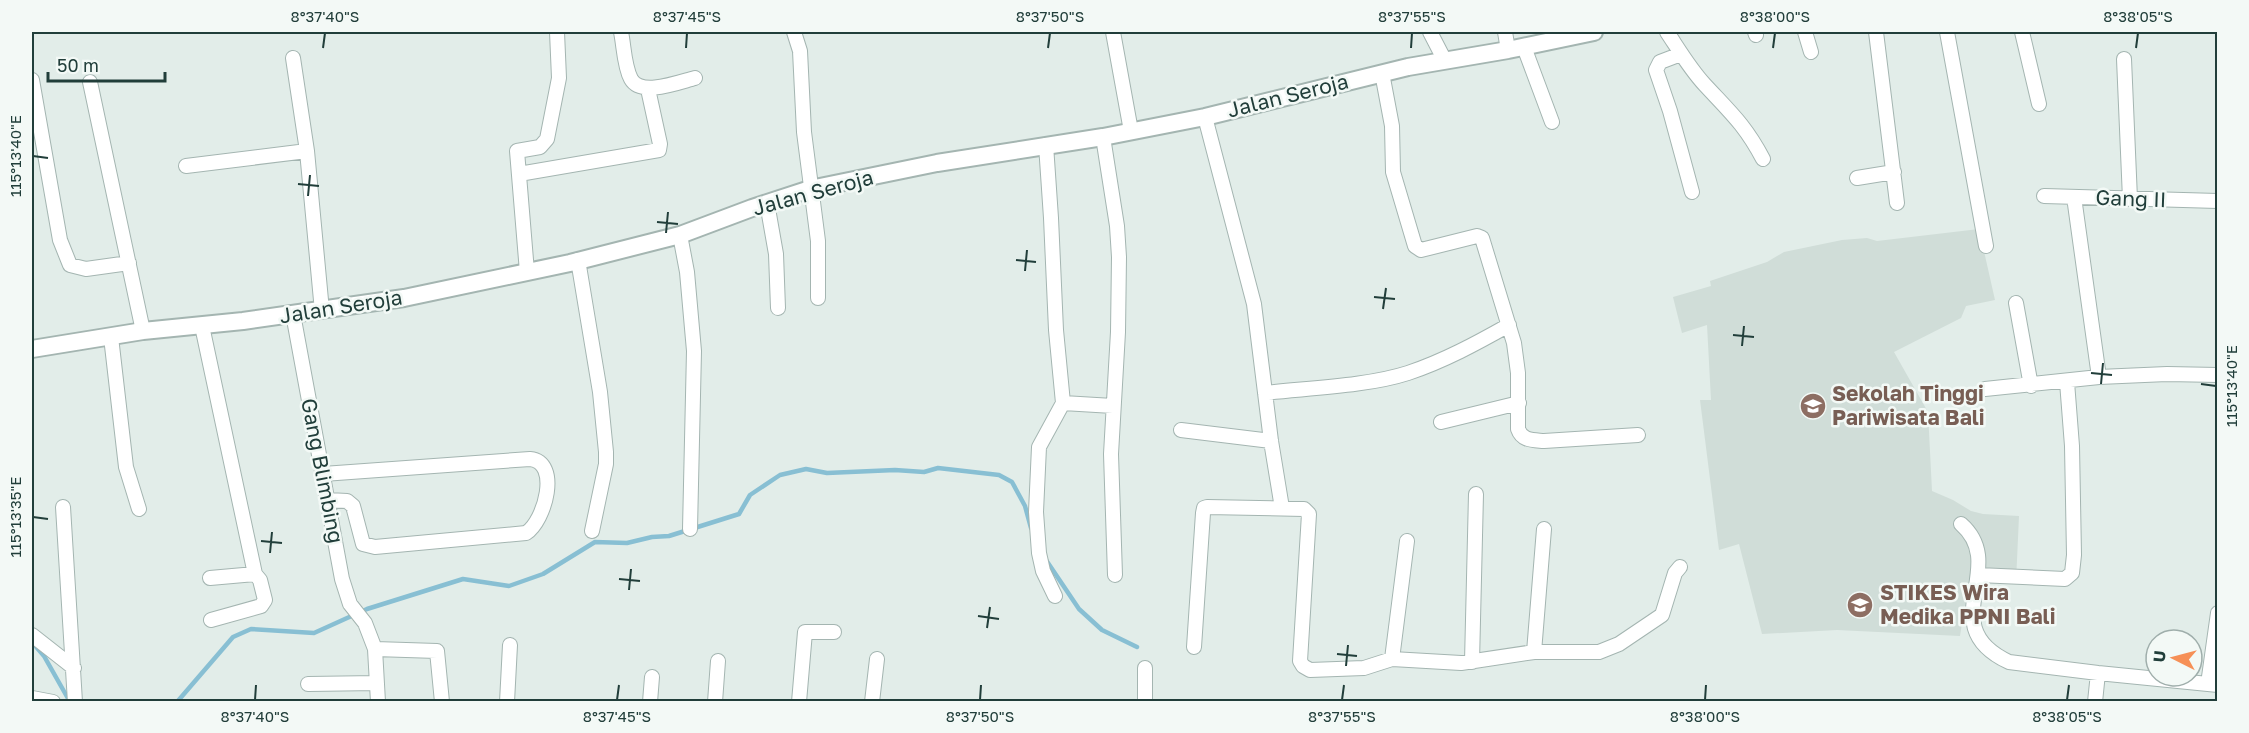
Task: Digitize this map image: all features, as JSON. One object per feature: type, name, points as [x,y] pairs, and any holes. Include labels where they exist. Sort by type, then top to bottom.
[{"type":"street","points":[[527,272],[517,151],[540,147],[547,139],[560,78],[557,32]]},
{"type":"street","points":[[622,32],[632,81],[648,89],[695,78]]},
{"type":"street","points":[[794,32],[800,51],[804,132],[818,241],[818,298]]},
{"type":"street","points":[[1113,32],[1131,131]]},
{"type":"street","points":[[1430,32],[1445,61]]},
{"type":"street","points":[[1505,32],[1516,48],[1552,122]]},
{"type":"street","name":"Jalan Seroja","points":[[32,349],[143,331],[322,311],[404,298],[680,236],[810,189],[937,163],[1102,137],[1205,117],[1382,73],[1594,32]]},
{"type":"street","points":[[1667,32],[1705,85],[1738,119],[1763,159]]},
{"type":"street","points":[[1805,32],[1811,52]]},
{"type":"street","points":[[1876,32],[1897,203]]},
{"type":"street","points":[[1947,32],[1986,246]]},
{"type":"street","points":[[2022,32],[2039,104]]},
{"type":"street","points":[[1681,54],[1660,62],[1657,65],[1657,73],[1692,192]]},
{"type":"street","points":[[293,58],[307,151],[322,311]]},
{"type":"street","points":[[2124,59],[2130,199]]},
{"type":"street","points":[[1382,73],[1392,126],[1393,172],[1415,246],[1421,250],[1477,236],[1482,238],[1509,325],[1518,373],[1519,432],[1528,440],[1576,440],[1638,435]]},
{"type":"street","points":[[32,80],[60,240],[70,265],[86,268],[129,263]]},
{"type":"street","points":[[90,82],[143,331]]},
{"type":"street","points":[[519,174],[659,150],[660,144],[648,89]]},
{"type":"street","points":[[1205,117],[1254,304],[1282,508]]},
{"type":"street","points":[[1102,137],[1117,226],[1119,257],[1118,332],[1111,454],[1115,575]]},
{"type":"street","points":[[1046,145],[1052,218],[1056,330],[1063,404],[1039,447],[1036,512],[1039,554],[1043,571],[1055,596]]},
{"type":"street","points":[[186,166],[307,151]]},
{"type":"street","points":[[1857,178],[1894,172]]},
{"type":"street","name":"Gang II","points":[[2044,196],[2217,201]]},
{"type":"street","points":[[2074,197],[2099,377]]},
{"type":"street","points":[[767,203],[776,254],[778,308]]},
{"type":"street","points":[[680,236],[687,272],[694,351],[690,530]]},
{"type":"street","points":[[578,260],[600,392],[606,444],[606,464],[592,531]]},
{"type":"street","points":[[2016,303],[2031,386]]},
{"type":"street","name":"Gang Blimbing","points":[[293,314],[342,579],[350,604],[365,623],[375,649],[379,702]]},
{"type":"street","points":[[1265,393],[1407,374],[1445,359],[1509,325]]},
{"type":"street","points":[[202,326],[255,574],[261,583],[265,600],[263,604],[211,620]]},
{"type":"street","points":[[111,338],[126,467],[139,509]]},
{"type":"street","points":[[1985,389],[2031,386],[2099,377],[2167,374],[2217,375]]},
{"type":"street","points":[[1978,575],[2065,579],[2072,573],[2074,555],[2072,446],[2067,382]]},
{"type":"street","points":[[1441,422],[1519,403]]},
{"type":"street","points":[[1063,404],[1113,406]]},
{"type":"street","points":[[1181,430],[1271,441]]},
{"type":"street","points":[[322,474],[530,459],[543,465],[547,488],[541,516],[526,533],[375,547],[363,544],[353,506],[350,503],[328,500]]},
{"type":"street","points":[[1472,662],[1476,494]]},
{"type":"street","points":[[63,507],[75,697]]},
{"type":"street","points":[[1194,647],[1204,508],[1208,507],[1282,508],[1308,511],[1301,663],[1310,670],[1364,668],[1392,659],[1472,662],[1534,652],[1599,652],[1619,644],[1662,615],[1675,573],[1680,567]]},
{"type":"street","points":[[1961,524],[1972,533],[1978,551],[1978,575],[1972,621],[1976,633],[1990,650],[2009,662],[2213,684],[2217,613]]},
{"type":"street","points":[[1534,652],[1544,529]]},
{"type":"street","points":[[1392,659],[1407,541]]},
{"type":"street","points":[[210,578],[255,574]]},
{"type":"street","points":[[799,702],[806,632],[834,632]]},
{"type":"street","points":[[32,635],[74,668]]},
{"type":"street","points":[[507,702],[510,645]]},
{"type":"street","points":[[375,649],[437,651],[442,702]]},
{"type":"street","points":[[872,702],[878,658]]},
{"type":"street","points":[[715,702],[718,661]]},
{"type":"street","points":[[1144,702],[1145,668]]},
{"type":"street","points":[[2095,702],[2098,673]]},
{"type":"street","points":[[650,702],[652,677]]},
{"type":"street","points":[[308,684],[377,683]]},
{"type":"street","points":[[32,698],[53,702]]},
{"type":"shaded area","name":"Sekolah Tinggi Pariwisata Bali","points":[[1979,229],[1995,300],[1966,306],[1961,318],[1894,352],[1928,412],[1932,491],[1971,511],[2019,516],[2016,582],[1976,577],[1969,579],[1960,636],[1837,630],[1762,634],[1739,544],[1719,550],[1700,400],[1711,400],[1707,325],[1682,333],[1673,297],[1711,286],[1710,281],[1767,262],[1784,252],[1842,240],[1867,238],[1877,241]]},
{"type":"waterway","points":[[177,702],[233,637],[251,629],[314,633],[367,609],[463,579],[509,586],[543,574],[595,542],[627,543],[652,537],[669,536],[739,514],[750,495],[780,475],[806,469],[827,473],[895,470],[924,472],[938,468],[999,475],[1012,482],[1025,506],[1031,528]]},
{"type":"waterway","points":[[1046,560],[1079,609],[1102,630],[1137,647]]},
{"type":"waterway","points":[[32,642],[44,656],[70,702]]},
{"type":"place","name":"Sekolah Tinggi Pariwisata Bali","points":[[1813,406]]},
{"type":"place","name":"STIKES Wira Medika PPNI Bali","points":[[1860,605]]}]
